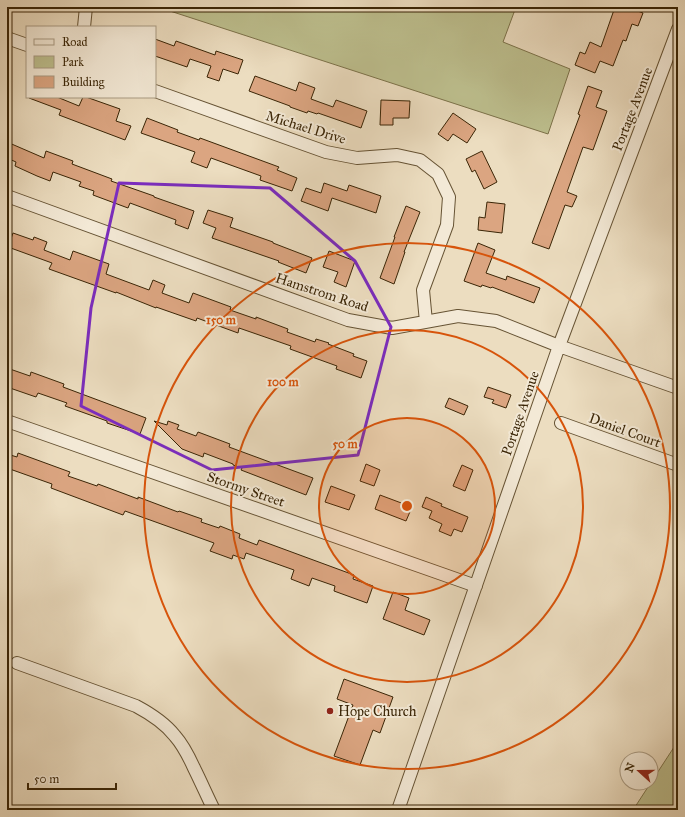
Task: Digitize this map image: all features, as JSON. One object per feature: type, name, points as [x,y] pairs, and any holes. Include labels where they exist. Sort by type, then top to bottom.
[{"type":"street","points":[[84,26],[86,7]]},
{"type":"street","name":"Portage Avenue","points":[[398,810],[559,346],[678,29]]},
{"type":"street","points":[[7,38],[26,45]]},
{"type":"street","name":"Michael Drive","points":[[156,91],[326,152],[357,158],[397,155],[420,160],[438,174],[449,197],[447,225],[423,290],[426,322]]},
{"type":"street","name":"Hamstrom Road","points":[[7,196],[348,320],[392,328],[458,316],[496,321],[559,346],[678,388]]},
{"type":"street","name":"Stormy Street","points":[[7,421],[476,586]]},
{"type":"street","name":"Daniel Court","points":[[561,423],[678,466]]},
{"type":"street","points":[[17,663],[136,706],[159,720],[171,730],[180,741],[214,810]]},
{"type":"highlighted area","points":[[119,183],[270,188],[355,261],[391,327],[358,455],[212,470],[81,406],[91,308]]},
{"type":"green space","points":[[171,7],[516,7],[503,42],[570,69],[548,134],[170,11]]},
{"type":"green space","points":[[678,741],[678,810],[633,810],[645,791],[659,791],[659,770]]},
{"type":"building","points":[[615,7],[627,7],[643,13],[638,26],[632,24],[626,41],[623,40],[613,66],[600,61],[595,73],[575,65],[580,52],[585,54],[590,42],[601,47]]},
{"type":"building","points":[[156,39],[174,46],[176,41],[215,55],[216,51],[243,60],[238,74],[223,69],[219,81],[207,77],[211,66],[190,59],[187,67],[156,56]]},
{"type":"building","points":[[255,76],[296,91],[299,82],[315,88],[311,99],[333,107],[336,100],[367,111],[361,128],[318,113],[308,111],[307,113],[249,91]]},
{"type":"building","points":[[588,86],[602,91],[596,107],[607,111],[593,150],[583,147],[567,192],[577,196],[572,207],[565,205],[549,249],[532,243],[580,115],[578,114]]},
{"type":"building","points":[[29,98],[59,98],[79,106],[83,98],[89,98],[120,109],[116,121],[131,126],[125,140],[59,115],[61,110]]},
{"type":"building","points":[[381,100],[410,101],[409,118],[393,118],[393,125],[380,125]]},
{"type":"building","points":[[453,113],[476,129],[467,143],[453,134],[448,141],[438,134]]},
{"type":"building","points":[[147,118],[178,130],[177,132],[199,140],[200,138],[279,167],[277,170],[297,178],[292,191],[260,180],[261,176],[211,158],[207,168],[191,162],[195,152],[141,133]]},
{"type":"building","points":[[7,142],[44,158],[46,151],[73,161],[72,164],[112,179],[111,181],[194,211],[188,229],[175,224],[176,220],[130,203],[128,208],[93,195],[94,191],[79,186],[81,182],[53,172],[50,181],[15,166],[16,162],[7,158]]},
{"type":"building","points":[[482,151],[497,182],[484,189],[475,170],[472,172],[466,159]]},
{"type":"building","points":[[324,183],[347,191],[349,185],[381,196],[376,213],[332,198],[328,211],[301,201],[306,188],[321,193]]},
{"type":"building","points":[[487,202],[505,204],[502,233],[478,230],[479,217],[485,218]]},
{"type":"building","points":[[406,206],[420,212],[404,252],[394,284],[380,278]]},
{"type":"building","points":[[208,210],[233,218],[230,227],[312,258],[306,273],[278,262],[279,261],[212,238],[216,228],[203,223]]},
{"type":"building","points":[[13,233],[33,240],[34,237],[47,242],[44,250],[70,260],[73,251],[109,264],[106,274],[149,290],[153,280],[165,285],[162,293],[189,303],[193,293],[231,307],[230,310],[256,319],[256,317],[288,329],[287,332],[315,342],[316,339],[329,343],[328,344],[354,354],[353,356],[367,361],[361,378],[336,369],[337,366],[290,349],[291,346],[239,328],[238,333],[197,318],[196,321],[49,269],[52,263],[8,247]]},
{"type":"building","points":[[478,243],[495,250],[486,273],[506,280],[507,276],[540,288],[534,303],[492,287],[482,285],[481,287],[464,281]]},
{"type":"building","points":[[329,251],[355,261],[346,287],[334,282],[338,272],[323,267]]},
{"type":"building","points":[[7,368],[30,376],[31,372],[64,384],[63,387],[146,418],[140,434],[107,423],[107,421],[65,406],[67,403],[38,393],[36,397],[7,387]]},
{"type":"building","points":[[488,387],[511,395],[506,408],[492,403],[494,400],[484,397]]},
{"type":"building","points":[[449,398],[468,406],[464,415],[445,407]]},
{"type":"building","points":[[154,421],[167,425],[168,421],[179,425],[177,429],[196,436],[198,432],[230,444],[229,447],[313,478],[306,495],[241,470],[242,468],[204,453],[203,457],[182,449]]},
{"type":"building","points":[[18,453],[70,472],[68,476],[97,486],[98,484],[138,499],[138,497],[202,519],[201,522],[219,528],[220,526],[240,534],[239,538],[257,545],[259,540],[354,575],[353,579],[373,586],[367,603],[334,591],[335,586],[312,578],[309,586],[291,579],[294,570],[246,553],[244,559],[233,555],[232,559],[210,551],[214,543],[125,511],[123,515],[51,488],[52,484],[7,468],[7,454],[17,457]]},
{"type":"building","points":[[366,464],[380,470],[374,486],[360,481]]},
{"type":"building","points":[[462,465],[473,470],[465,491],[453,486]]},
{"type":"building","points":[[331,486],[355,495],[349,510],[325,502]]},
{"type":"building","points":[[380,495],[412,507],[406,521],[375,509]]},
{"type":"building","points":[[426,497],[442,504],[441,506],[468,517],[462,532],[454,529],[451,536],[439,531],[442,524],[429,518],[432,511],[422,507]]},
{"type":"building","points":[[393,592],[409,598],[405,610],[430,620],[424,635],[383,619]]},
{"type":"building","points":[[344,679],[393,697],[380,733],[373,730],[360,765],[334,756],[353,705],[337,699]]},
{"type":"place","name":"Hope Church","points":[[330,711]]}]
